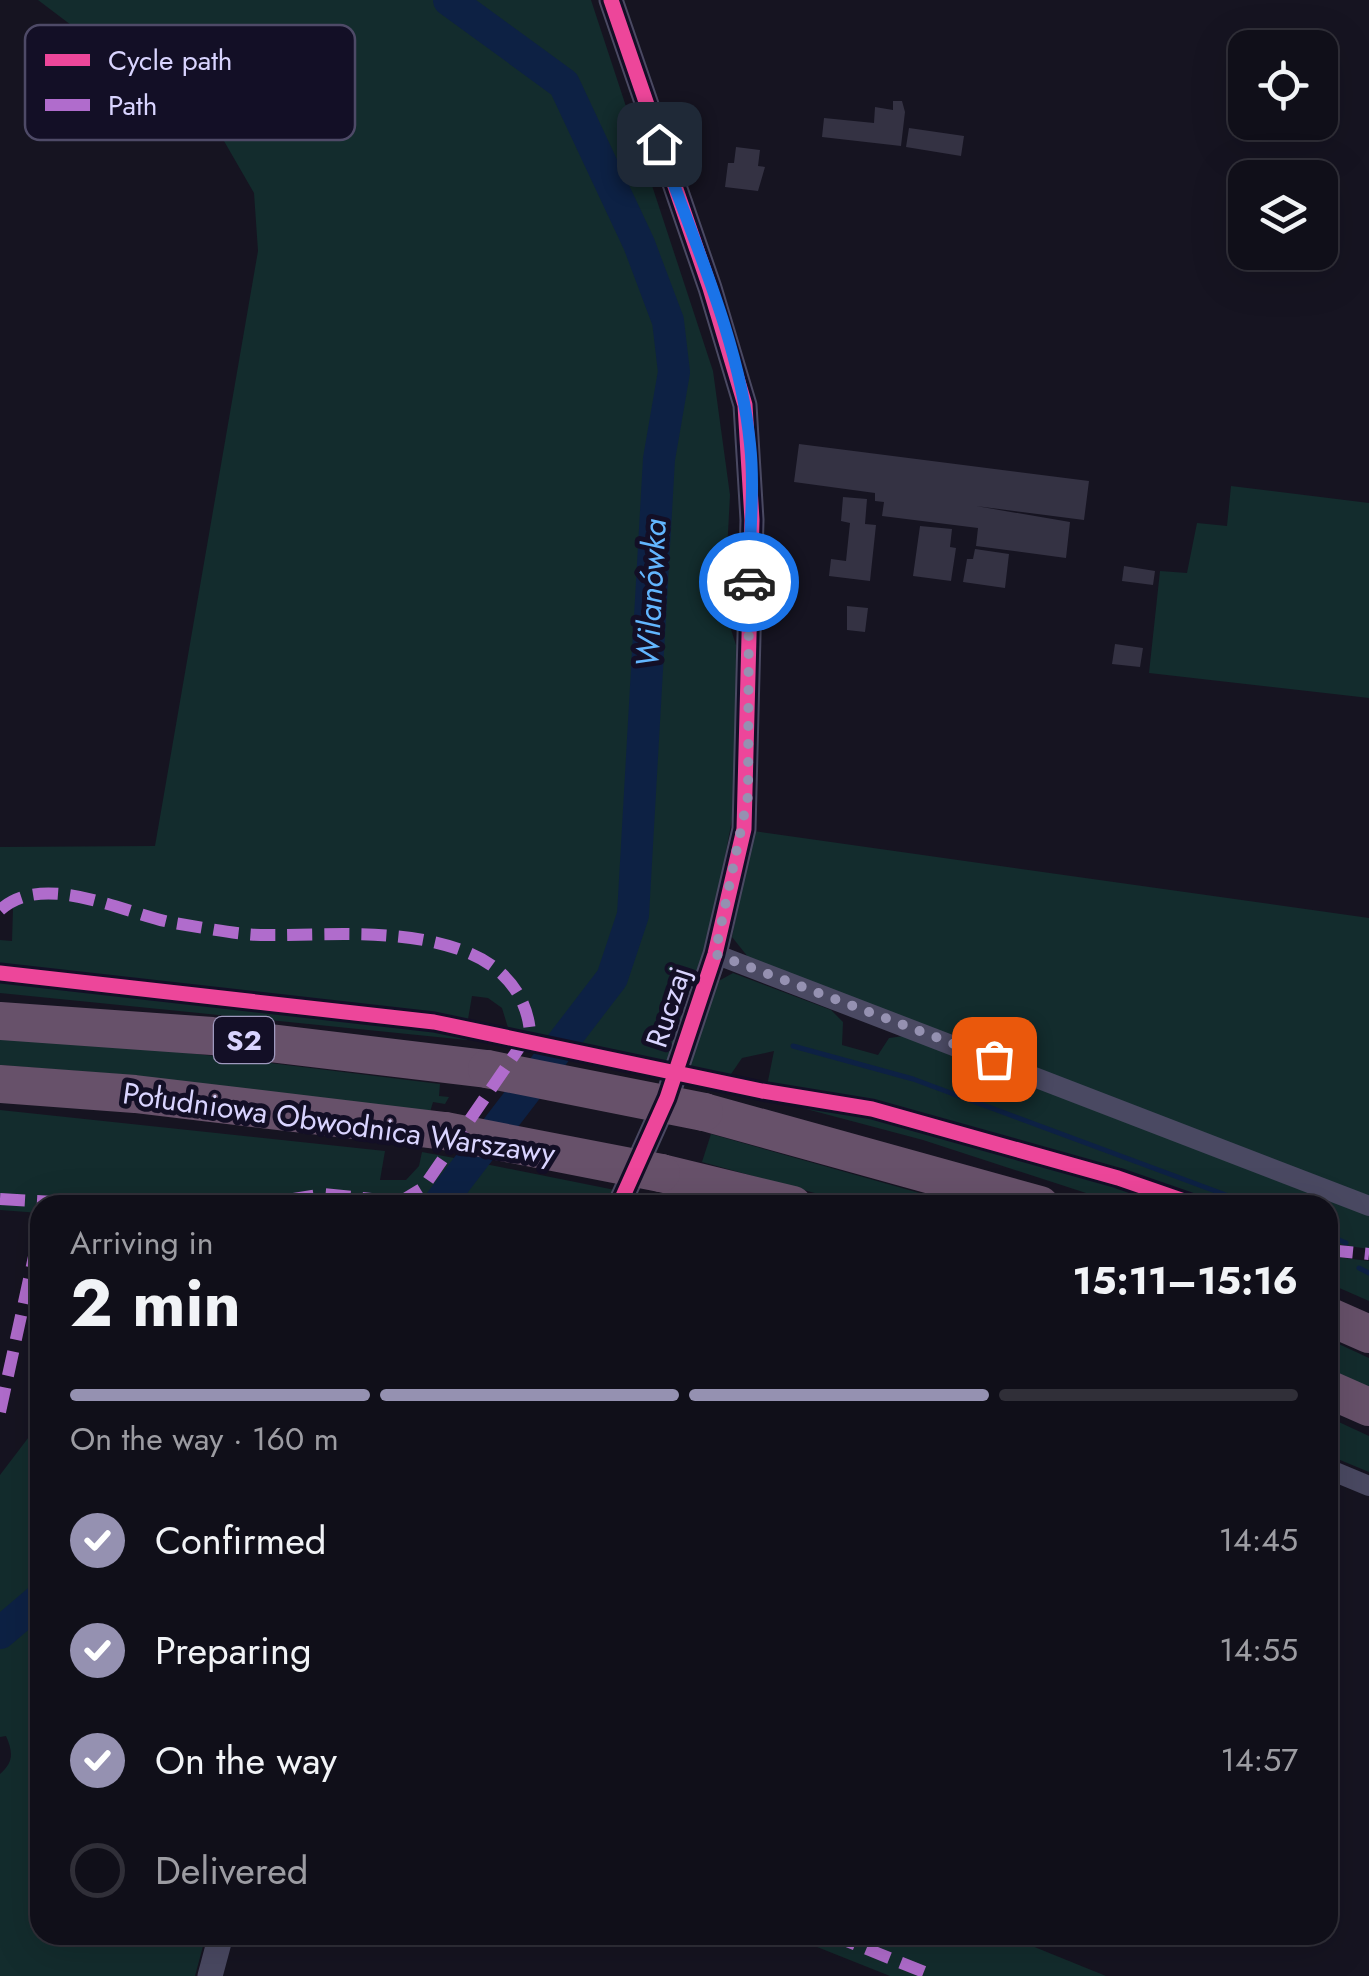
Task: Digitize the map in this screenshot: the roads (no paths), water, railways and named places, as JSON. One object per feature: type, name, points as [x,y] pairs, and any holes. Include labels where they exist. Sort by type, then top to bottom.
[{"type":"highway","name":"Południowa Obwodnica Warszawy","points":[[0,1021],[232,1038],[487,1069],[704,1112],[1004,1195]]},
{"type":"highway","name":"Południowa Obwodnica Warszawy","points":[[0,1084],[135,1094],[444,1131],[662,1173],[752,1195]]},
{"type":"highway","points":[[1338,1320],[1369,1334]]},
{"type":"highway","points":[[1338,1393],[1369,1407]]},
{"type":"street","name":"Ruczaj","points":[[611,0],[710,288],[745,405],[750,446],[748,796],[715,954],[665,1104],[623,1195]]},
{"type":"street","points":[[715,954],[1369,1206]]},
{"type":"street","points":[[1338,1473],[1369,1486]]},
{"type":"street","points":[[210,1976],[219,1945]]},
{"type":"waterway","name":"Wilanówka","points":[[446,1195],[612,978],[633,915],[659,459],[674,372],[668,321],[639,244],[564,84],[449,0]]},
{"type":"waterway","points":[[793,1046],[913,1079],[1226,1195]]},
{"type":"waterway","points":[[1338,1239],[1346,1243]]},
{"type":"waterway","points":[[1359,1268],[1369,1273]]},
{"type":"waterway","name":"Wilanówka","points":[[0,1633],[30,1608]]}]
